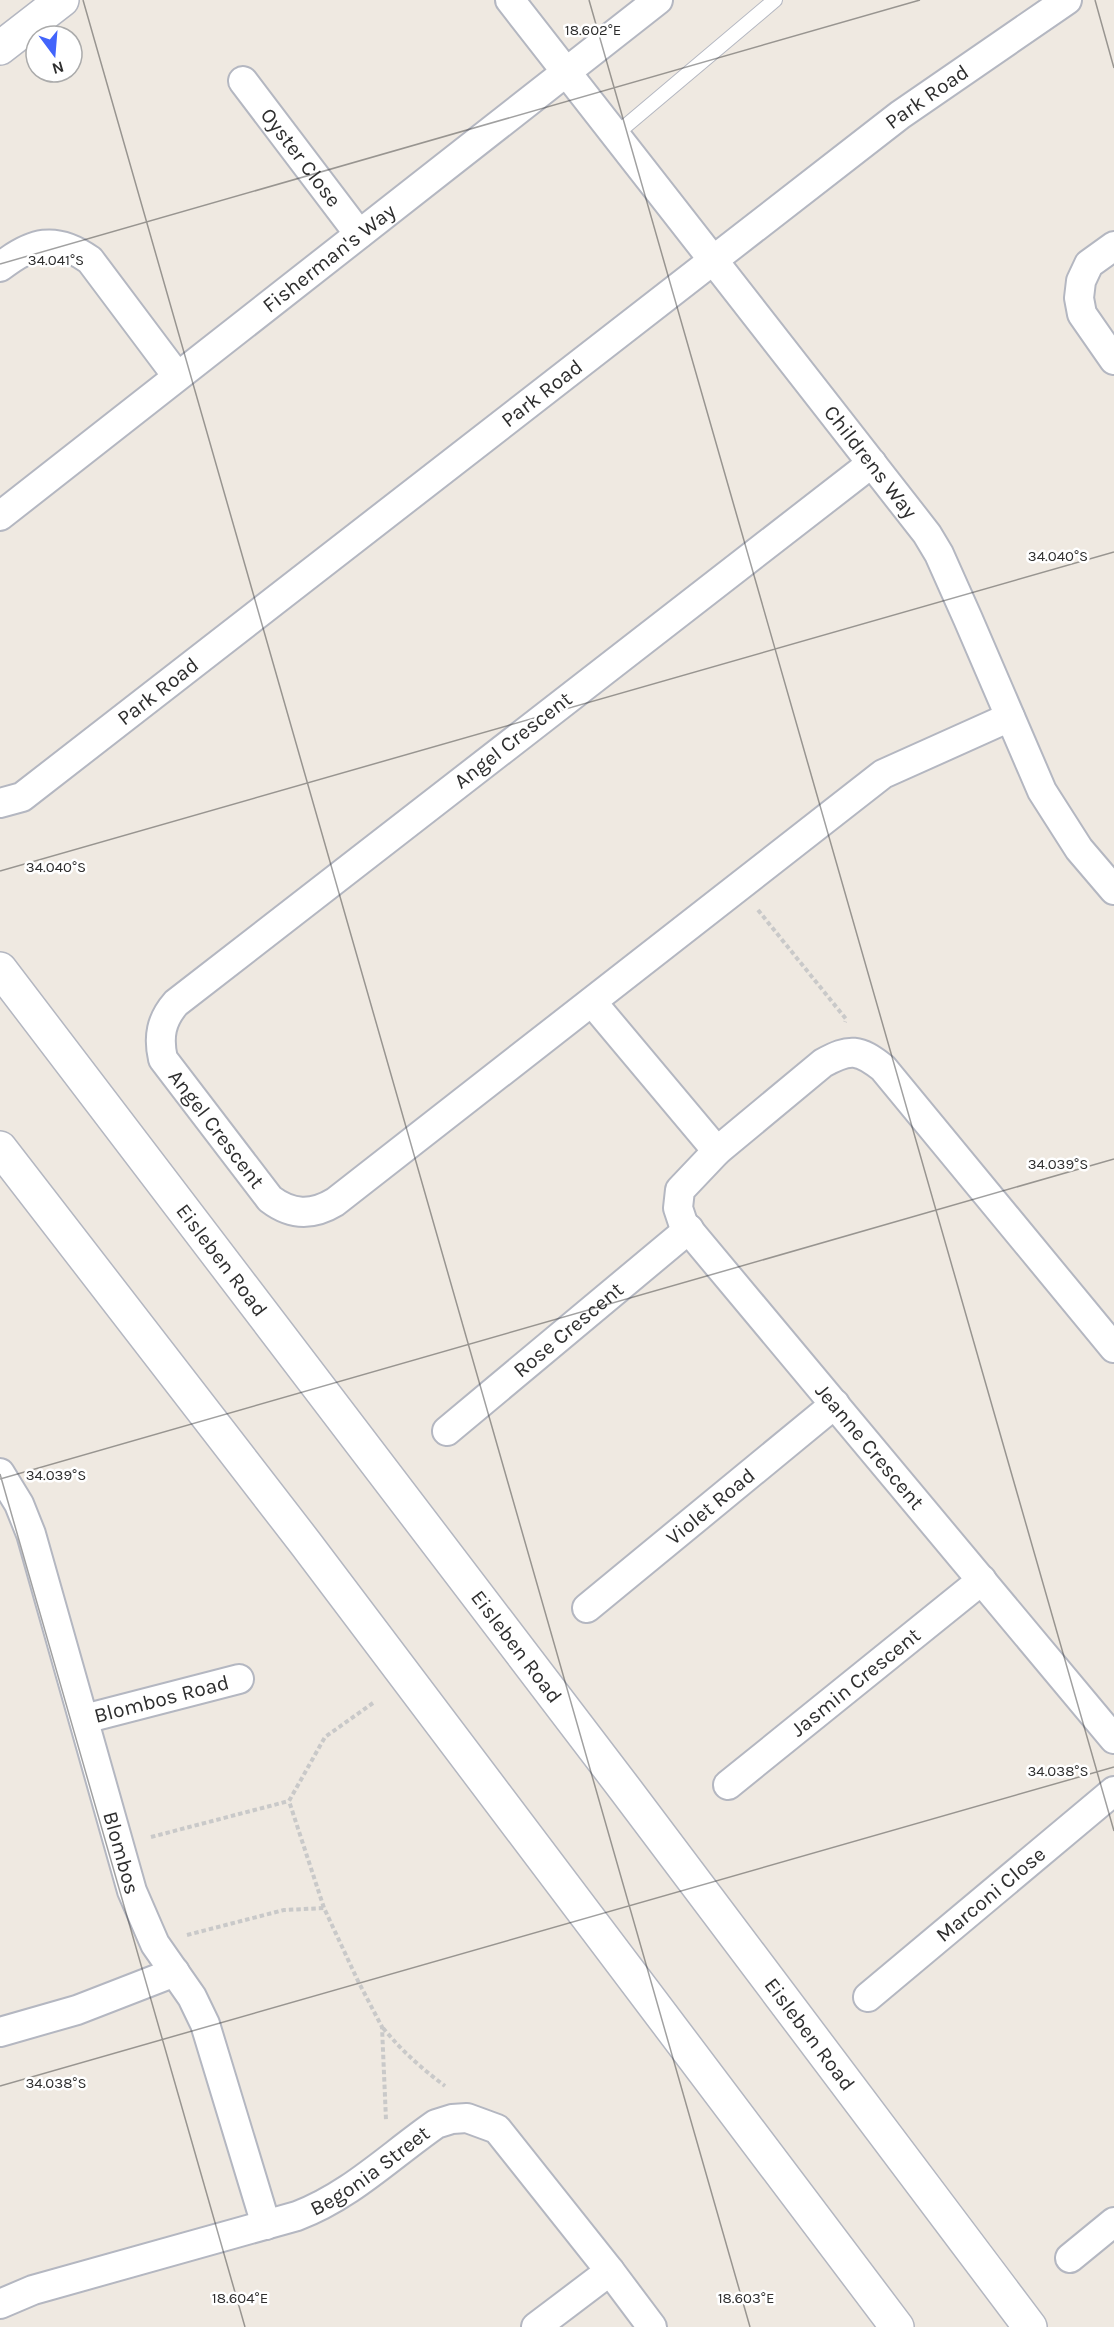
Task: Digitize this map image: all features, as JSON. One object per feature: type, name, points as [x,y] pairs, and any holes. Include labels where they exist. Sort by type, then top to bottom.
[{"type":"main road","points":[[0,48],[62,0]]},
{"type":"main road","name":"Eisleben Road","points":[[0,969],[625,1789],[1030,2327]]},
{"type":"main road","points":[[0,1148],[306,1544],[897,2327]]},
{"type":"street","name":"Childrens Way","points":[[510,0],[907,507],[939,554],[1042,791],[1078,849],[1114,890]]},
{"type":"street","name":"Fisherman's Way","points":[[0,516],[658,0]]},
{"type":"street","name":"Park Road","points":[[11,800],[900,115],[1067,0]]},
{"type":"street","name":"Oyster Close","points":[[243,81],[359,234]]},
{"type":"street","points":[[0,267],[20,251],[34,245],[63,244],[77,251],[90,260],[177,376]]},
{"type":"street","points":[[1114,246],[1089,264],[1081,281],[1079,298],[1082,314],[1114,360]]},
{"type":"street","name":"Angel Crescent","points":[[872,463],[176,1003],[163,1022],[160,1047],[163,1059],[270,1199],[290,1211],[314,1212],[335,1202],[883,774],[1010,717]]},
{"type":"street","points":[[592,1002],[717,1150]]},
{"type":"street","points":[[838,1055],[866,1054],[883,1068],[1114,1348]]},
{"type":"street","name":"Jeanne Crescent","points":[[838,1055],[823,1063],[717,1150],[680,1190],[678,1208],[680,1216],[1114,1739]]},
{"type":"street","name":"Rose Crescent","points":[[447,1431],[689,1229]]},
{"type":"street","name":"Violet Road","points":[[588,1608],[835,1404]]},
{"type":"street","name":"Blombos","points":[[0,1473],[19,1504],[31,1534],[132,1891],[155,1944],[192,1997],[205,2024],[266,2225]]},
{"type":"street","name":"Jasmin Crescent","points":[[729,1785],[982,1580]]},
{"type":"street","name":"Blombos Road","points":[[84,1719],[239,1679]]},
{"type":"street","name":"Marconi Close","points":[[868,1997],[1114,1791]]},
{"type":"street","points":[[0,2032],[77,2010],[175,1972]]},
{"type":"street","name":"Begonia Street","points":[[0,2304],[33,2290],[266,2225],[322,2207],[436,2124],[452,2119],[467,2118],[497,2129],[652,2327]]},
{"type":"street","points":[[1070,2258],[1114,2222]]},
{"type":"street","points":[[536,2327],[610,2271]]},
{"type":"lane","points":[[615,135],[775,0]]},
{"type":"path","points":[[739,887],[846,1019],[838,1055]]},
{"type":"path","points":[[141,1839],[289,1801],[325,1737],[373,1703]]},
{"type":"path","points":[[289,1801],[324,1908],[382,2027],[422,2070],[450,2091]]},
{"type":"path","points":[[155,1944],[284,1910],[324,1908]]},
{"type":"path","points":[[382,2027],[386,2121]]}]
